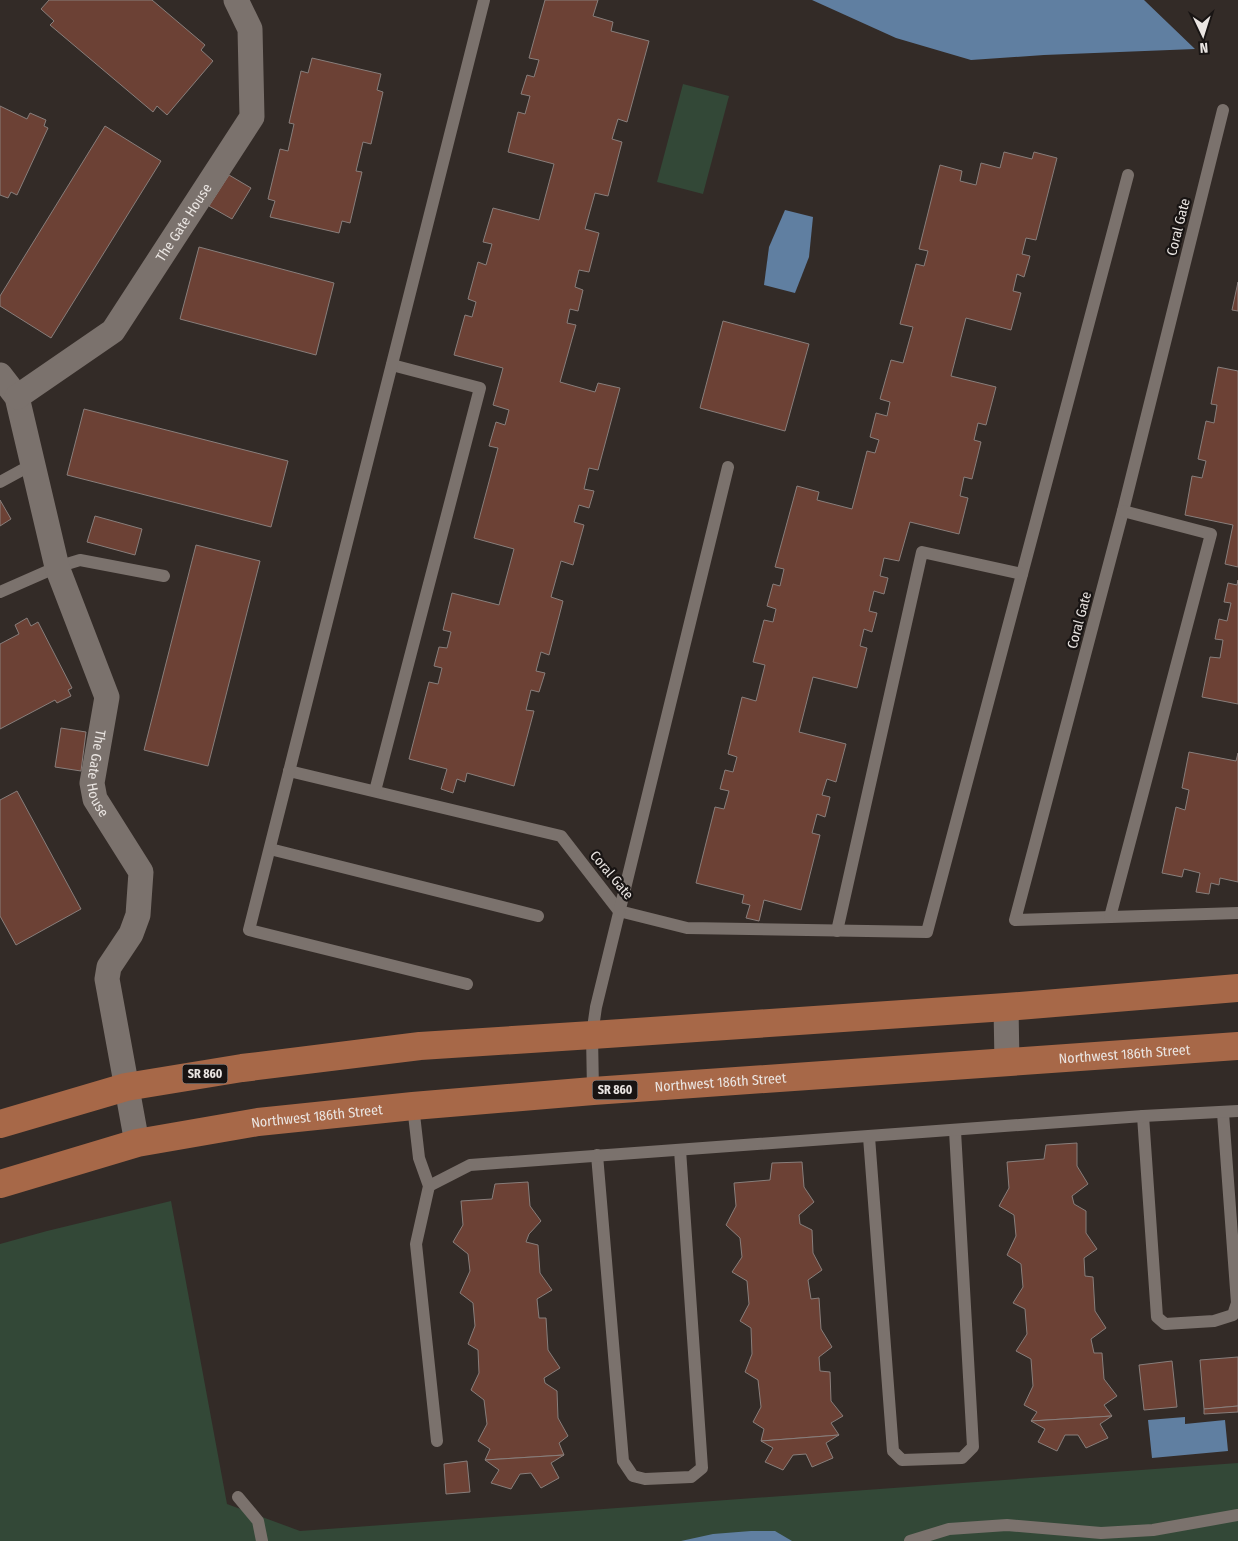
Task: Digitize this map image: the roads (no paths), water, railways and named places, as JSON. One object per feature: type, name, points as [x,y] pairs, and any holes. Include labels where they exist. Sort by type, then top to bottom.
[{"type":"main road","name":"SR 860","points":[[0,1124],[126,1087],[242,1068],[420,1046],[1006,1006],[1238,988]]},
{"type":"main road","name":"Northwest 186th Street","points":[[0,1184],[137,1143],[258,1122],[413,1106],[593,1091],[1238,1046]]},
{"type":"street","name":"The Gate House","points":[[17,397],[113,331],[252,117],[250,29],[236,0]]},
{"type":"street","name":"The Gate House","points":[[0,376],[17,397],[57,567],[107,697],[92,783],[95,799],[141,872],[138,915],[131,934],[109,967],[107,979],[137,1143]]},
{"type":"street","points":[[1006,1006],[1007,1063]]},
{"type":"lane","points":[[467,984],[249,930],[484,0]]},
{"type":"lane","name":"Coral Gate","points":[[1223,110],[1122,511],[1015,920],[1238,913]]},
{"type":"lane","points":[[837,931],[922,552],[1022,574],[1128,175]]},
{"type":"lane","points":[[375,791],[480,388],[392,365]]},
{"type":"lane","points":[[0,482],[33,464]]},
{"type":"lane","points":[[593,1091],[592,1035],[596,1008],[728,467]]},
{"type":"lane","points":[[1110,917],[1211,534],[1122,511]]},
{"type":"lane","points":[[0,592],[57,567],[80,560],[164,576]]},
{"type":"lane","name":"Coral Gate","points":[[289,771],[561,836],[619,911],[687,928],[927,932],[1022,574]]},
{"type":"lane","points":[[270,849],[538,916]]},
{"type":"lane","points":[[413,1106],[419,1158],[429,1186],[416,1244],[437,1441]]},
{"type":"lane","points":[[429,1186],[470,1165],[1143,1116],[1238,1112]]},
{"type":"lane","points":[[1143,1116],[1157,1317],[1165,1324],[1214,1321],[1233,1315],[1237,1303],[1223,1113]]},
{"type":"lane","points":[[869,1137],[893,1451],[902,1460],[962,1458],[973,1447],[955,1131]]},
{"type":"lane","points":[[597,1155],[623,1461],[633,1476],[645,1479],[691,1477],[702,1468],[680,1150]]},
{"type":"lane","points":[[238,1497],[258,1522],[262,1541]]},
{"type":"lane","points":[[910,1541],[949,1528],[1006,1526],[1101,1533],[1153,1530],[1238,1515]]},
{"type":"water","points":[[812,0],[1144,0],[1195,49],[971,60],[896,38]]},
{"type":"water","points":[[785,210],[813,217],[809,257],[795,293],[764,285],[769,247]]},
{"type":"water","points":[[1185,1417],[1185,1424],[1225,1420],[1228,1451],[1152,1458],[1148,1420]]},
{"type":"water","points":[[775,1531],[792,1541],[681,1541],[713,1534]]}]
